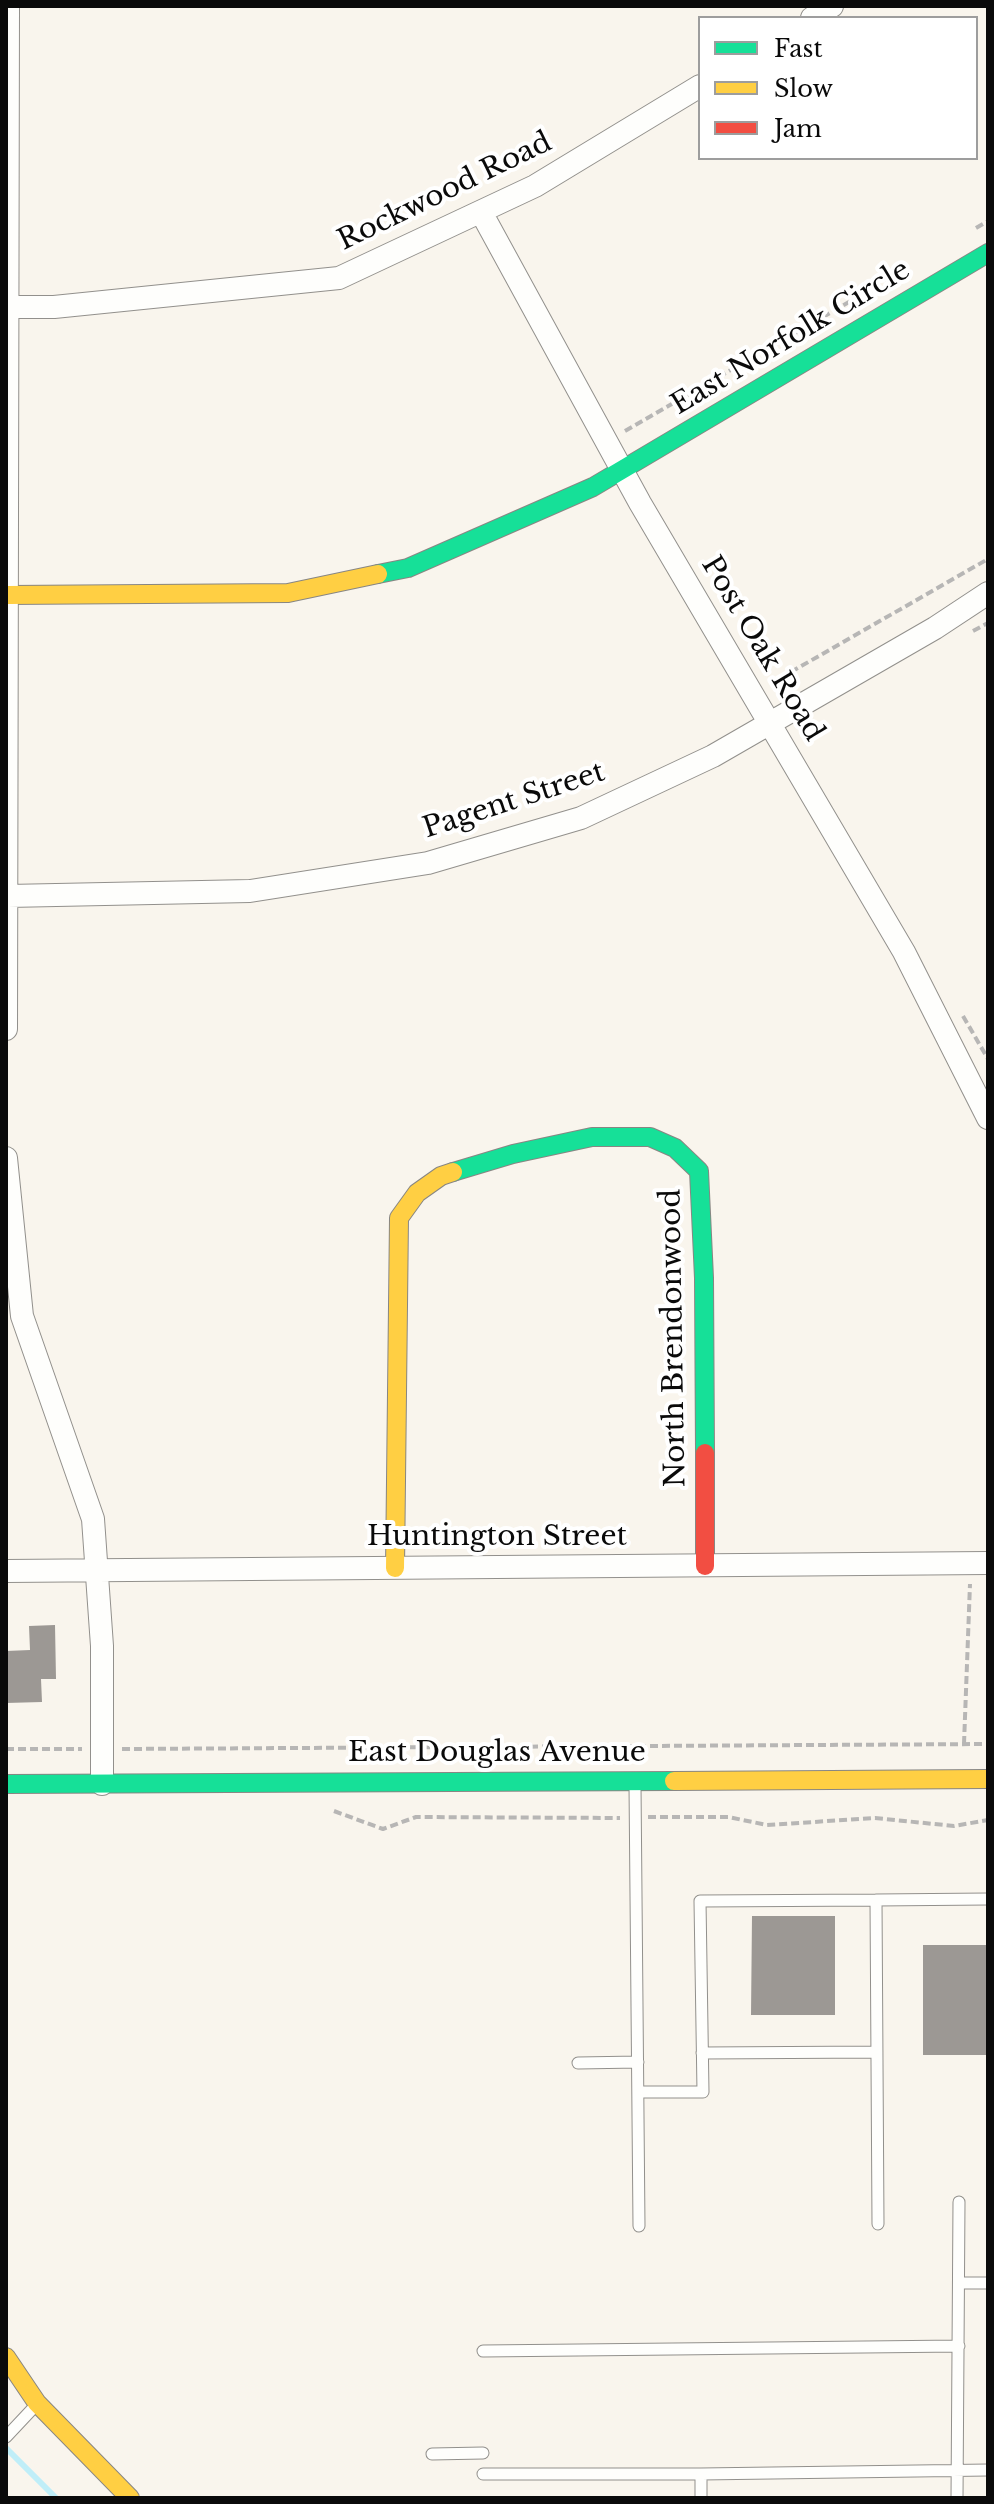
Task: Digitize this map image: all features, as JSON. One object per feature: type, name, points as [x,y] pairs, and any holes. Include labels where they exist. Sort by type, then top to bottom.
[{"type":"street","points":[[6,1029],[8,6]]},
{"type":"street","name":"Rockwood Road","points":[[7,307],[54,307],[339,278],[535,186],[698,87]]},
{"type":"street","name":"Post Oak Road","points":[[481,212],[622,470],[904,952],[988,1118]]},
{"type":"street","name":"East Norfolk Circle","points":[[8,595],[288,593],[408,568],[593,487],[988,253]]},
{"type":"street","name":"Pagent Street","points":[[8,896],[250,891],[428,863],[581,818],[713,756],[935,628],[988,593]]},
{"type":"street","name":"North Brendonwood","points":[[395,1568],[399,1218],[417,1193],[441,1176],[513,1154],[592,1137],[650,1137],[675,1148],[699,1171],[704,1278],[705,1566]]},
{"type":"street","points":[[6,1158],[22,1316],[93,1519],[102,1646],[102,1784]]},
{"type":"street","name":"Huntington Street","points":[[6,1571],[988,1563]]},
{"type":"street","name":"East Douglas Avenue","points":[[6,1784],[988,1779]]},
{"type":"street","points":[[6,2357],[37,2403],[130,2498]]},
{"type":"lane","points":[[635,1780],[639,2226]]},
{"type":"lane","points":[[638,2092],[703,2092],[700,1901],[988,1899]]},
{"type":"lane","points":[[876,1900],[878,2224]]},
{"type":"lane","points":[[702,2053],[877,2052]]},
{"type":"lane","points":[[578,2063],[638,2062]]},
{"type":"lane","points":[[957,2498],[959,2202]]},
{"type":"lane","points":[[959,2283],[988,2283]]},
{"type":"lane","points":[[483,2351],[959,2346]]},
{"type":"lane","points":[[6,2437],[37,2403]]},
{"type":"lane","points":[[432,2454],[483,2453]]},
{"type":"lane","points":[[483,2474],[988,2470]]},
{"type":"lane","points":[[701,2474],[701,2498]]},
{"type":"path","points":[[975,229],[988,221]]},
{"type":"path","points":[[625,431],[881,283]]},
{"type":"path","points":[[770,684],[988,559]]},
{"type":"path","points":[[964,1744],[969,1584]]},
{"type":"path","points":[[6,1749],[988,1744]]},
{"type":"path","points":[[322,1811],[338,1811],[383,1829],[416,1817],[728,1817],[767,1825],[875,1818],[954,1826],[988,1820]]},
{"type":"building","points":[[55,1625],[56,1679],[41,1679],[42,1702],[6,1703],[6,1651],[30,1650],[29,1626]]},
{"type":"building","points":[[752,1916],[835,1916],[835,2015],[751,2015]]},
{"type":"building","points":[[923,1945],[988,1945],[988,2055],[923,2055]]},
{"type":"waterway","points":[[6,2448],[56,2498]]},
{"type":"traffic: fast","points":[[378,574],[408,568],[593,487],[988,253]]},
{"type":"traffic: fast","points":[[453,1172],[513,1154],[592,1137],[650,1137],[675,1148],[699,1171],[704,1278],[705,1453]]},
{"type":"traffic: fast","points":[[6,1784],[674,1781]]},
{"type":"traffic: slow","points":[[8,595],[288,593],[378,574]]},
{"type":"traffic: slow","points":[[395,1568],[399,1218],[417,1193],[441,1176],[453,1172]]},
{"type":"traffic: slow","points":[[674,1781],[988,1779]]},
{"type":"traffic: slow","points":[[6,2357],[37,2403],[130,2498]]},
{"type":"traffic: jam","points":[[705,1453],[705,1566]]}]
